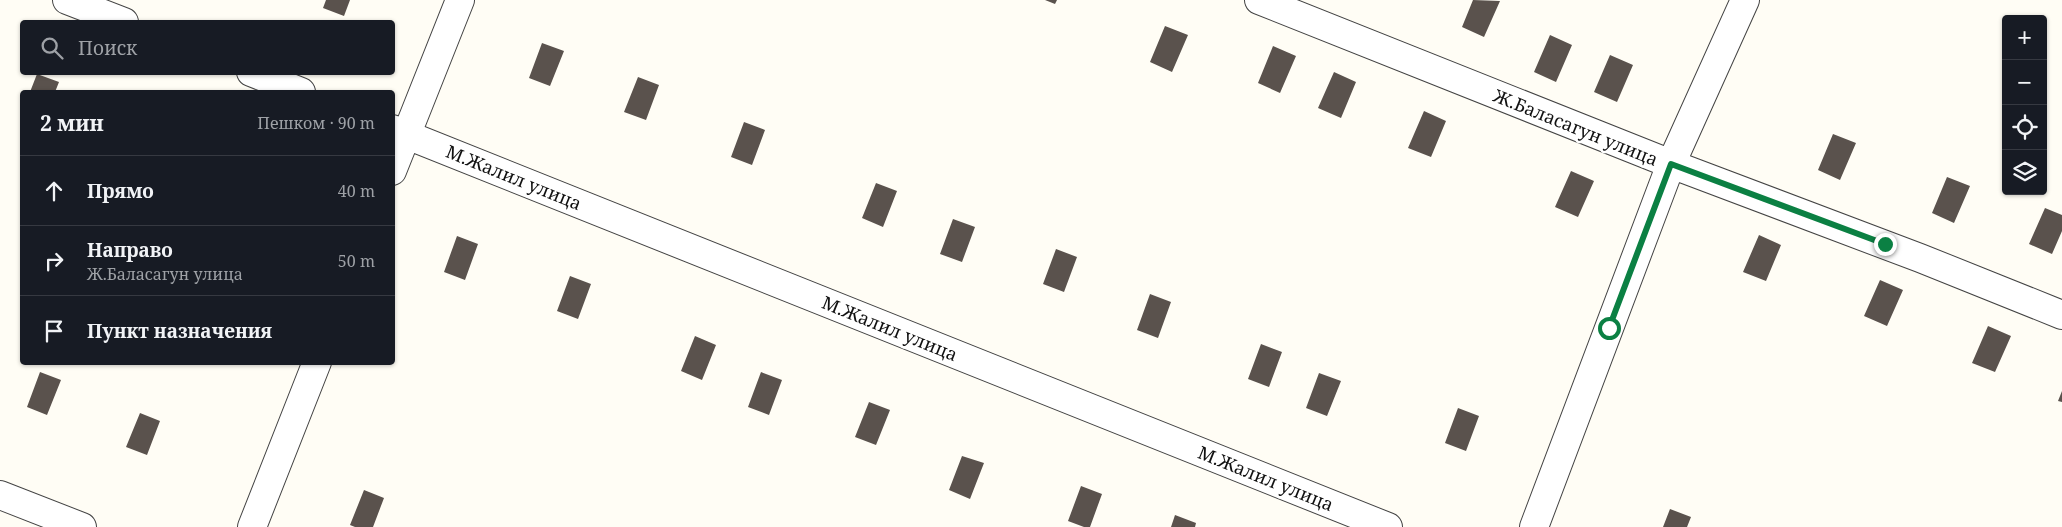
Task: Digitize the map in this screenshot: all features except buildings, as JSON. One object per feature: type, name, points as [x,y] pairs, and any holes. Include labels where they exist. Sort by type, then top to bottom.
[{"type":"street","points":[[67,0],[119,20]]},
{"type":"street","points":[[395,155],[400,131],[460,0]]},
{"type":"street","name":"Ж.Баласагун улица","points":[[1259,0],[1671,164],[1920,258],[2062,315]]},
{"type":"street","points":[[1534,527],[1671,164],[1745,0]]},
{"type":"street","points":[[258,75],[296,90]]},
{"type":"street","name":"М.Жалил улица","points":[[400,131],[1388,527]]},
{"type":"street","points":[[252,527],[316,365]]},
{"type":"street","points":[[0,495],[82,527]]},
{"type":"route","points":[[1609,328],[1671,164],[1885,244]]}]
